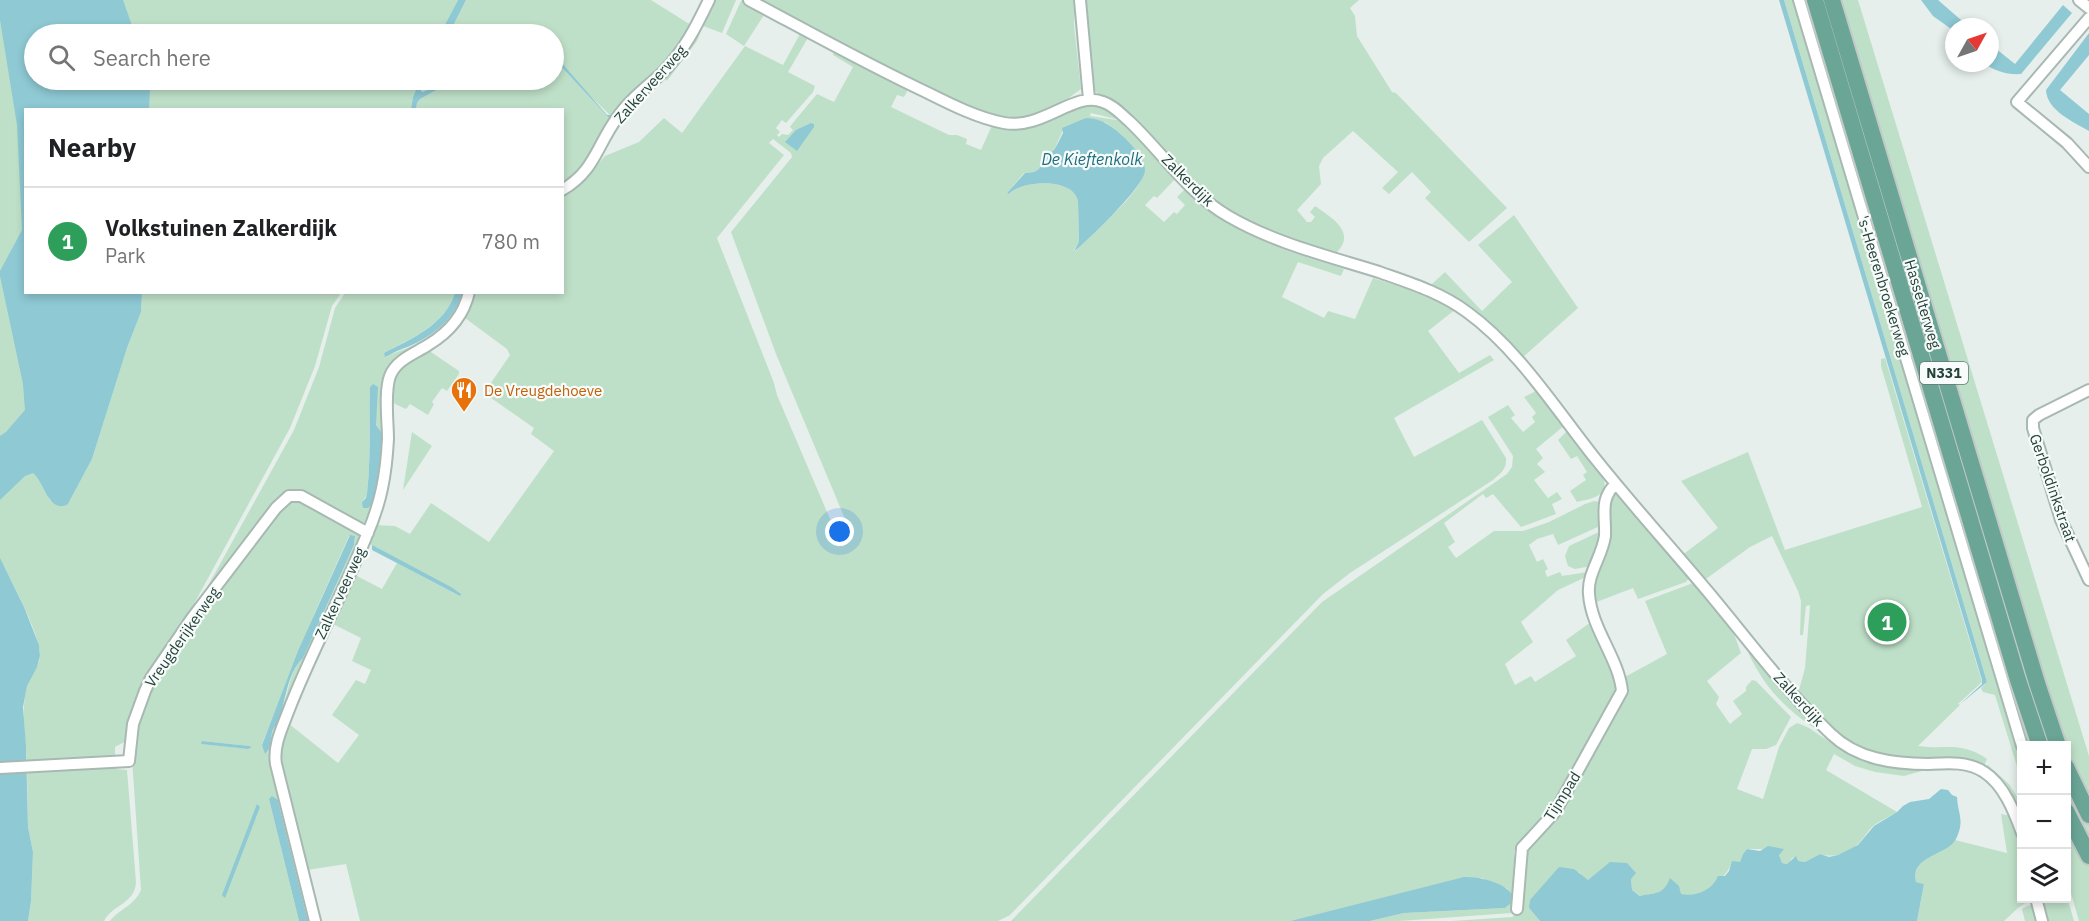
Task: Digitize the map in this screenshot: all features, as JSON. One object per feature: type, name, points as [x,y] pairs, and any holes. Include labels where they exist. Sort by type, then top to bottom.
[{"type":"main road","name":"Hasselterweg","points":[[1815,0],[2018,680],[2038,741]]},
{"type":"main road","name":"Hasselterweg","points":[[1832,0],[2056,741]]},
{"type":"main road","points":[[2071,775],[2089,815]]},
{"type":"main road","points":[[2071,819],[2089,856]]},
{"type":"street","name":"Zalkerveerweg","points":[[564,189],[587,169],[617,117],[663,72],[685,46],[710,0]]},
{"type":"street","points":[[749,0],[908,84],[959,108],[996,121],[1016,124],[1031,123],[1089,99],[1080,0]]},
{"type":"street","name":"'s-Heerenbroekerweg","points":[[1799,0],[2021,741]]},
{"type":"street","points":[[2079,0],[2089,8]]},
{"type":"street","points":[[2089,18],[2017,102],[2067,143],[2089,167]]},
{"type":"street","name":"Zalkerdijk","points":[[1089,99],[1102,101],[1118,111],[1205,200],[1235,220],[1288,243],[1422,287],[1450,300],[1466,311],[1491,331],[1520,364],[1616,484],[1792,693],[1837,739],[1859,752],[1893,762],[1972,766],[1982,771],[1994,782],[2009,802],[2017,821]]},
{"type":"street","name":"Zalkerveerweg","points":[[315,921],[276,764],[276,751],[296,692],[368,533],[382,495],[385,480],[389,377],[398,363],[434,342],[450,327],[465,306],[468,294]]},
{"type":"street","name":"Gerboldinkstraat","points":[[2089,390],[2033,420],[2033,428],[2061,520],[2089,580]]},
{"type":"street","name":"Tijmpad","points":[[1517,909],[1522,848],[1555,812],[1622,691],[1590,606],[1589,592],[1591,576],[1603,544],[1605,497],[1616,484]]},
{"type":"street","name":"Vreugderijkerweg","points":[[0,768],[129,761],[133,724],[138,706],[159,665],[192,618],[285,499],[296,495],[301,496],[368,533]]},
{"type":"street","points":[[2037,903],[2042,921]]},
{"type":"green space","points":[[0,0],[458,0],[445,24],[24,24],[24,90],[416,90],[411,108],[24,108],[24,294],[26,294],[36,474],[50,500],[68,504],[92,459],[127,348],[141,312],[142,294],[340,294],[332,306],[315,366],[290,428],[183,624],[157,663],[128,740],[115,747],[115,758],[27,763],[25,699],[27,686],[38,665],[39,648],[26,612],[4,567],[0,577]]},
{"type":"green space","points":[[466,0],[651,0],[691,25],[665,61],[610,115],[584,90],[564,66],[564,24],[454,24]]},
{"type":"green space","points":[[712,0],[736,0],[722,33],[703,26],[697,41],[667,81],[664,78]]},
{"type":"green space","points":[[744,0],[766,12],[744,46],[726,34],[741,1]]},
{"type":"green space","points":[[755,0],[1075,0],[1074,25],[1081,89],[1045,115],[1018,123],[996,119],[941,96]]},
{"type":"green space","points":[[1083,0],[1359,0],[1350,8],[1355,16],[1357,36],[1392,92],[1396,93],[1507,208],[1469,242],[1425,198],[1431,192],[1412,172],[1389,194],[1382,188],[1398,172],[1353,131],[1323,158],[1319,166],[1321,184],[1297,210],[1307,222],[1311,222],[1315,217],[1310,212],[1315,206],[1340,227],[1344,240],[1334,255],[1252,225],[1205,197],[1092,88]]},
{"type":"green space","points":[[1784,0],[1795,0],[2017,742],[2017,766],[1995,695],[1983,692],[1981,688],[1987,682]]},
{"type":"green space","points":[[1802,0],[1811,0],[2034,741],[2025,741]]},
{"type":"green space","points":[[1837,0],[1858,0],[2089,756],[2089,804],[2071,763],[2071,741],[2062,741]]},
{"type":"green space","points":[[801,32],[809,36],[788,72],[815,86],[813,92],[786,123],[782,120],[776,128],[780,132],[777,135],[779,137],[782,134],[788,135],[793,130],[790,127],[817,94],[834,102],[853,67],[833,55],[834,51],[909,88],[904,97],[897,95],[891,107],[949,135],[967,139],[966,144],[981,150],[993,123],[1002,126],[1084,103],[1106,107],[1120,120],[1091,113],[1090,116],[1124,121],[1177,177],[1157,198],[1154,196],[1145,205],[1164,222],[1174,212],[1177,214],[1185,205],[1177,197],[1187,187],[1201,199],[1199,202],[1231,225],[1267,243],[1344,269],[1341,276],[1298,262],[1282,297],[1324,318],[1328,311],[1355,319],[1373,278],[1426,295],[1456,309],[1428,331],[1459,373],[1490,355],[1494,360],[1394,418],[1414,457],[1482,420],[1506,458],[1504,468],[1493,480],[1350,573],[1323,594],[1010,915],[998,921],[360,921],[346,864],[307,870],[278,761],[279,749],[288,723],[338,763],[359,735],[332,715],[356,680],[365,684],[371,670],[352,661],[361,638],[331,623],[353,574],[382,589],[397,563],[460,596],[368,543],[374,525],[395,526],[410,534],[431,503],[489,542],[554,451],[531,434],[534,428],[484,393],[510,355],[507,349],[465,318],[476,294],[564,294],[564,195],[577,186],[605,156],[639,142],[664,118],[682,133],[745,46],[783,65]],"holes":[[[1105,122],[1137,151],[1143,161],[1142,178],[1127,200],[1075,252],[1073,251],[1079,243],[1078,201],[1074,193],[1067,188],[1046,183],[1025,186],[1007,193],[1024,173],[1039,169],[1044,158],[1054,150],[1063,130]],[[773,139],[791,153],[792,157],[731,232],[776,354],[853,538],[842,547],[777,395],[717,238],[784,155],[769,143]]]},
{"type":"green space","points":[[564,70],[610,119],[587,164],[564,184],[564,108],[416,108],[420,99],[437,90],[564,90]]},
{"type":"green space","points":[[1514,215],[1578,308],[1521,359],[1432,287],[1432,284],[1445,272],[1482,311],[1512,282],[1478,245]]},
{"type":"green space","points":[[344,294],[455,294],[450,304],[435,322],[416,336],[384,353],[386,357],[419,342],[435,331],[455,308],[462,294],[466,294],[451,323],[392,365],[383,470],[370,520],[361,523],[296,491],[208,595],[204,593],[294,430],[319,367],[335,308]],"holes":[[[370,387],[376,409],[376,425],[382,437],[373,499],[362,502],[367,495],[369,468]]]},
{"type":"green space","points":[[428,350],[459,371],[459,374],[447,391],[442,388],[432,402],[434,404],[428,415],[410,404],[406,409],[395,404],[390,398],[395,370]]},
{"type":"green space","points":[[1885,358],[1982,682],[1918,746],[1953,747],[1978,753],[1987,759],[1983,768],[1876,756],[1837,736],[1798,694],[1805,668],[1810,605],[1806,606],[1803,635],[1800,635],[1801,601],[1772,536],[1750,547],[1703,581],[1681,556],[1718,528],[1681,481],[1748,452],[1785,550],[1922,507],[1881,366],[1881,359]]},
{"type":"green space","points":[[1536,391],[1565,425],[1536,449],[1543,458],[1537,464],[1545,472],[1534,480],[1548,498],[1557,492],[1562,499],[1552,504],[1556,514],[1521,527],[1493,494],[1486,498],[1483,494],[1444,523],[1455,542],[1448,547],[1456,558],[1494,531],[1523,531],[1549,522],[1585,504],[1600,502],[1602,523],[1598,527],[1558,545],[1553,534],[1537,539],[1529,545],[1537,562],[1543,559],[1548,569],[1545,571],[1547,577],[1560,572],[1562,576],[1588,572],[1588,576],[1558,590],[1521,622],[1533,642],[1505,664],[1515,685],[1531,676],[1535,682],[1576,656],[1566,640],[1591,622],[1618,691],[1553,809],[1514,851],[1516,900],[1512,913],[1370,921],[1404,913],[1508,906],[1508,889],[1482,878],[1462,878],[1290,921],[1011,921],[1322,602],[1507,474],[1512,467],[1513,456],[1488,417],[1508,405],[1515,415],[1511,418],[1523,432],[1535,422],[1532,417],[1536,413],[1524,397]]},
{"type":"green space","points":[[1569,429],[1595,461],[1604,480],[1604,488],[1600,494],[1577,502],[1570,491],[1586,480],[1583,475],[1587,472],[1577,456],[1571,459],[1558,440]]},
{"type":"green space","points":[[412,432],[432,446],[403,490]]},
{"type":"green space","points":[[1614,495],[1620,495],[1689,575],[1686,582],[1638,599],[1633,588],[1594,603],[1592,585],[1608,501]]},
{"type":"green space","points":[[295,498],[356,529],[362,538],[274,743],[312,921],[308,921],[278,800],[269,799],[299,921],[110,921],[134,900],[141,890],[132,758],[136,725],[142,707],[161,668],[284,502]],"holes":[[[349,536],[355,537],[354,545],[303,658],[292,675],[281,712],[272,730],[267,753],[262,744],[316,610]],[[202,741],[250,746],[250,749],[202,744]]]},
{"type":"green space","points":[[1599,532],[1602,533],[1591,566],[1575,569],[1568,566],[1565,556],[1569,546]]},
{"type":"green space","points":[[1693,583],[1733,631],[1741,653],[1707,681],[1719,697],[1716,704],[1730,724],[1742,714],[1733,701],[1746,691],[1746,687],[1752,680],[1756,681],[1791,717],[1776,745],[1766,749],[1752,749],[1737,789],[1763,799],[1779,747],[1789,728],[1797,723],[1830,742],[1866,758],[1891,766],[1929,769],[1904,776],[1875,772],[1855,766],[1834,754],[1826,770],[1897,812],[1875,825],[1856,846],[1844,853],[1829,856],[1820,854],[1805,862],[1797,861],[1796,857],[1792,858],[1788,864],[1782,863],[1779,855],[1783,849],[1747,849],[1740,862],[1732,862],[1719,881],[1699,894],[1692,895],[1675,892],[1667,887],[1662,892],[1641,896],[1632,890],[1631,879],[1593,877],[1588,880],[1584,879],[1579,872],[1529,908],[1540,921],[1452,921],[1512,917],[1517,914],[1528,844],[1557,818],[1623,697],[1623,678],[1667,654],[1645,601]]},
{"type":"green space","points":[[1744,643],[1826,735],[1787,707],[1767,685]]},
{"type":"green space","points":[[116,765],[116,769],[127,770],[136,882],[132,895],[104,921],[28,921],[33,852],[28,827],[27,770]]},
{"type":"green space","points":[[1988,765],[2009,784],[2017,797],[2017,815],[1985,769]]},
{"type":"green space","points":[[2071,789],[2089,825],[2089,845],[2071,807]]},
{"type":"green space","points":[[2001,814],[2012,816],[2016,826],[2017,903],[2026,903],[2004,921],[1917,921],[1924,884],[1916,882],[1916,874],[1918,867],[1929,857],[1955,840],[2007,853]]},
{"type":"green space","points":[[2071,831],[2089,865],[2089,921],[2079,921],[2071,893]]},
{"type":"green space","points":[[2040,903],[2069,903],[2074,921],[2045,921]]},
{"type":"green space","points":[[2030,905],[2034,908],[2038,921],[2025,921],[2022,909]]},
{"type":"water","points":[[0,0],[123,0],[131,24],[24,24],[24,90],[150,90],[149,108],[24,108],[24,294],[142,294],[141,312],[127,348],[92,459],[68,504],[61,506],[51,501],[33,473],[25,476],[0,500],[0,436],[25,410],[23,384],[0,276],[0,271],[22,230],[17,125],[0,20]]},
{"type":"water","points":[[458,0],[466,0],[454,24],[445,24]]},
{"type":"water","points":[[1779,0],[1784,0],[1987,682],[1959,705],[1982,684],[1982,680]]},
{"type":"water","points":[[1921,0],[1938,0],[1959,18],[1945,18],[1945,25],[1933,16]]},
{"type":"water","points":[[2063,5],[2072,13],[2021,74],[1999,71],[1999,51],[2015,64]]},
{"type":"water","points":[[2089,33],[2089,55],[2060,90],[2089,114],[2089,131],[2056,110],[2046,90]]},
{"type":"water","points":[[564,66],[607,115],[619,106],[610,119],[564,70]]},
{"type":"water","points":[[416,90],[423,92],[437,90],[420,99],[416,108],[411,108]]},
{"type":"water","name":"De Kieftenkolk","points":[[1086,118],[1103,122],[1122,135],[1138,153],[1145,170],[1136,188],[1126,200],[1073,253],[1079,242],[1078,201],[1074,193],[1067,188],[1046,183],[1025,186],[1007,193],[1025,173],[1039,169],[1044,158],[1054,150],[1058,143],[1063,133],[1062,128]]},
{"type":"water","points":[[811,123],[814,127],[797,151],[785,142],[796,130]]},
{"type":"water","points":[[455,294],[462,294],[453,312],[439,328],[421,340],[385,357],[384,353],[426,330],[450,304]]},
{"type":"water","points":[[373,384],[378,387],[376,425],[382,437],[373,503],[368,508],[363,508],[362,502],[367,496],[370,387]]},
{"type":"water","points":[[350,535],[355,536],[354,545],[303,658],[293,671],[279,720],[273,730],[270,747],[265,754],[262,745],[298,651]]},
{"type":"water","points":[[372,545],[451,587],[461,594],[460,596],[372,550]]},
{"type":"water","points":[[0,558],[24,607],[39,645],[40,656],[27,686],[23,707],[28,827],[33,852],[28,921],[0,921]]},
{"type":"water","points":[[202,741],[250,746],[251,748],[201,744]]},
{"type":"water","points":[[1941,789],[1948,790],[1957,797],[1960,827],[1951,845],[1918,866],[1916,882],[1924,884],[1917,921],[1540,921],[1529,908],[1530,900],[1559,867],[1574,869],[1588,880],[1610,862],[1627,863],[1636,873],[1631,879],[1632,890],[1640,896],[1662,891],[1670,878],[1679,886],[1681,894],[1692,895],[1712,886],[1718,876],[1725,876],[1732,861],[1740,862],[1747,849],[1760,851],[1768,846],[1784,849],[1779,855],[1782,863],[1787,864],[1796,856],[1798,861],[1805,862],[1820,854],[1829,857],[1838,855],[1858,845],[1874,826],[1903,806],[1910,802],[1929,799]]},
{"type":"water","points":[[272,796],[278,800],[308,921],[299,921],[269,799]]},
{"type":"water","points":[[257,804],[260,807],[225,898],[222,895]]},
{"type":"water","points":[[1464,877],[1483,879],[1502,886],[1512,894],[1511,903],[1505,908],[1404,913],[1370,921],[1290,921]]},
{"type":"place","name":"De Vreugdehoeve","points":[[464,413]]},
{"type":"place","name":"Volkstuinen Zalkerdijk","points":[[1887,622]]}]
